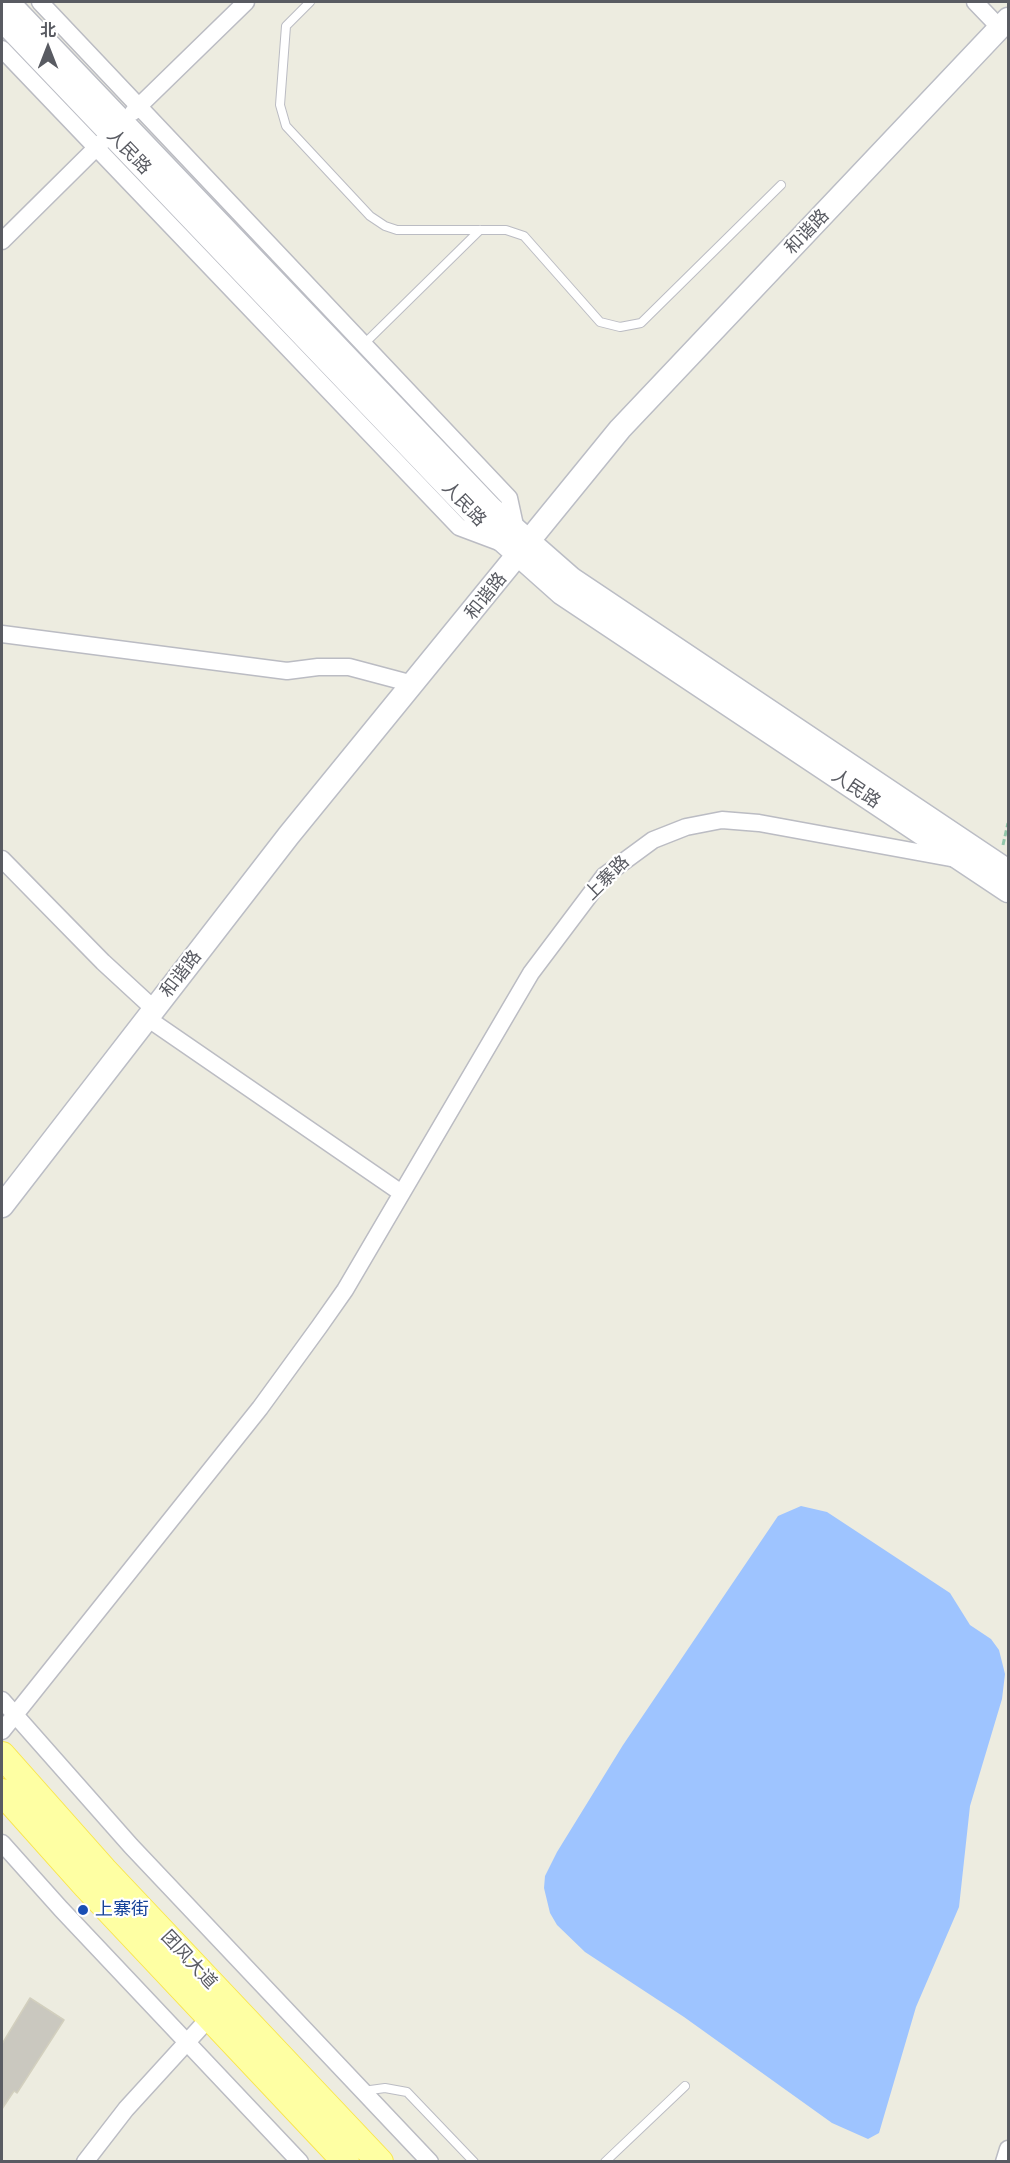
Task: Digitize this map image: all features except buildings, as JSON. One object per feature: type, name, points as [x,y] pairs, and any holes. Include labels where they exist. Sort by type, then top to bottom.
[{"type":"main road","name":"团风大道","points":[[2,1755],[112,1879],[380,2162]]},
{"type":"main road","name":"团风大道","points":[[2,1792],[86,1886],[346,2162]]},
{"type":"street","name":"人民路","points":[[8,2],[117,127],[479,520],[518,543],[1008,871]]},
{"type":"street","points":[[40,2],[117,127]]},
{"type":"street","points":[[2,241],[246,2]]},
{"type":"street","points":[[975,2],[1004,23]]},
{"type":"street","name":"人民路","points":[[2,20],[117,127]]},
{"type":"street","name":"和谐路","points":[[2,1206],[289,835],[413,684],[518,543],[620,429],[1004,23]]},
{"type":"street","points":[[2,49],[117,127],[364,344],[509,498],[518,543]]},
{"type":"street","name":"人民路","points":[[518,543],[561,593],[1008,891]]},
{"type":"street","points":[[2,634],[287,671],[318,667],[349,667],[413,684]]},
{"type":"street","name":"上寨路","points":[[2,1731],[293,1364],[345,1290],[400,1192],[531,973],[604,876],[645,845],[669,833],[695,825],[741,820],[962,861]]},
{"type":"street","points":[[2,859],[151,1013],[400,1192]]},
{"type":"street","points":[[2,1700],[131,1846],[430,2162]]},
{"type":"street","points":[[2,1843],[300,2162]]},
{"type":"street","points":[[85,2162],[126,2109],[210,2017]]},
{"type":"street","points":[[1004,2162],[1008,2149]]},
{"type":"lane","points":[[310,2],[286,26],[280,105],[286,126],[370,216],[384,226],[397,230],[506,230],[524,236],[600,322],[631,326],[641,323],[781,185]]},
{"type":"lane","points":[[364,344],[480,230]]},
{"type":"lane","points":[[605,2162],[685,2086]]},
{"type":"lane","points":[[363,2091],[385,2088],[407,2092],[474,2162]]},
{"type":"water","points":[[801,1506],[827,1512],[950,1593],[970,1625],[991,1639],[999,1650],[1005,1674],[1002,1699],[970,1806],[959,1907],[916,2007],[879,2133],[868,2139],[832,2123],[684,2017],[585,1952],[557,1925],[550,1913],[544,1888],[545,1876],[557,1852],[623,1745],[778,1516]]},
{"type":"place","name":"上寨街","points":[[83,1910]]}]
